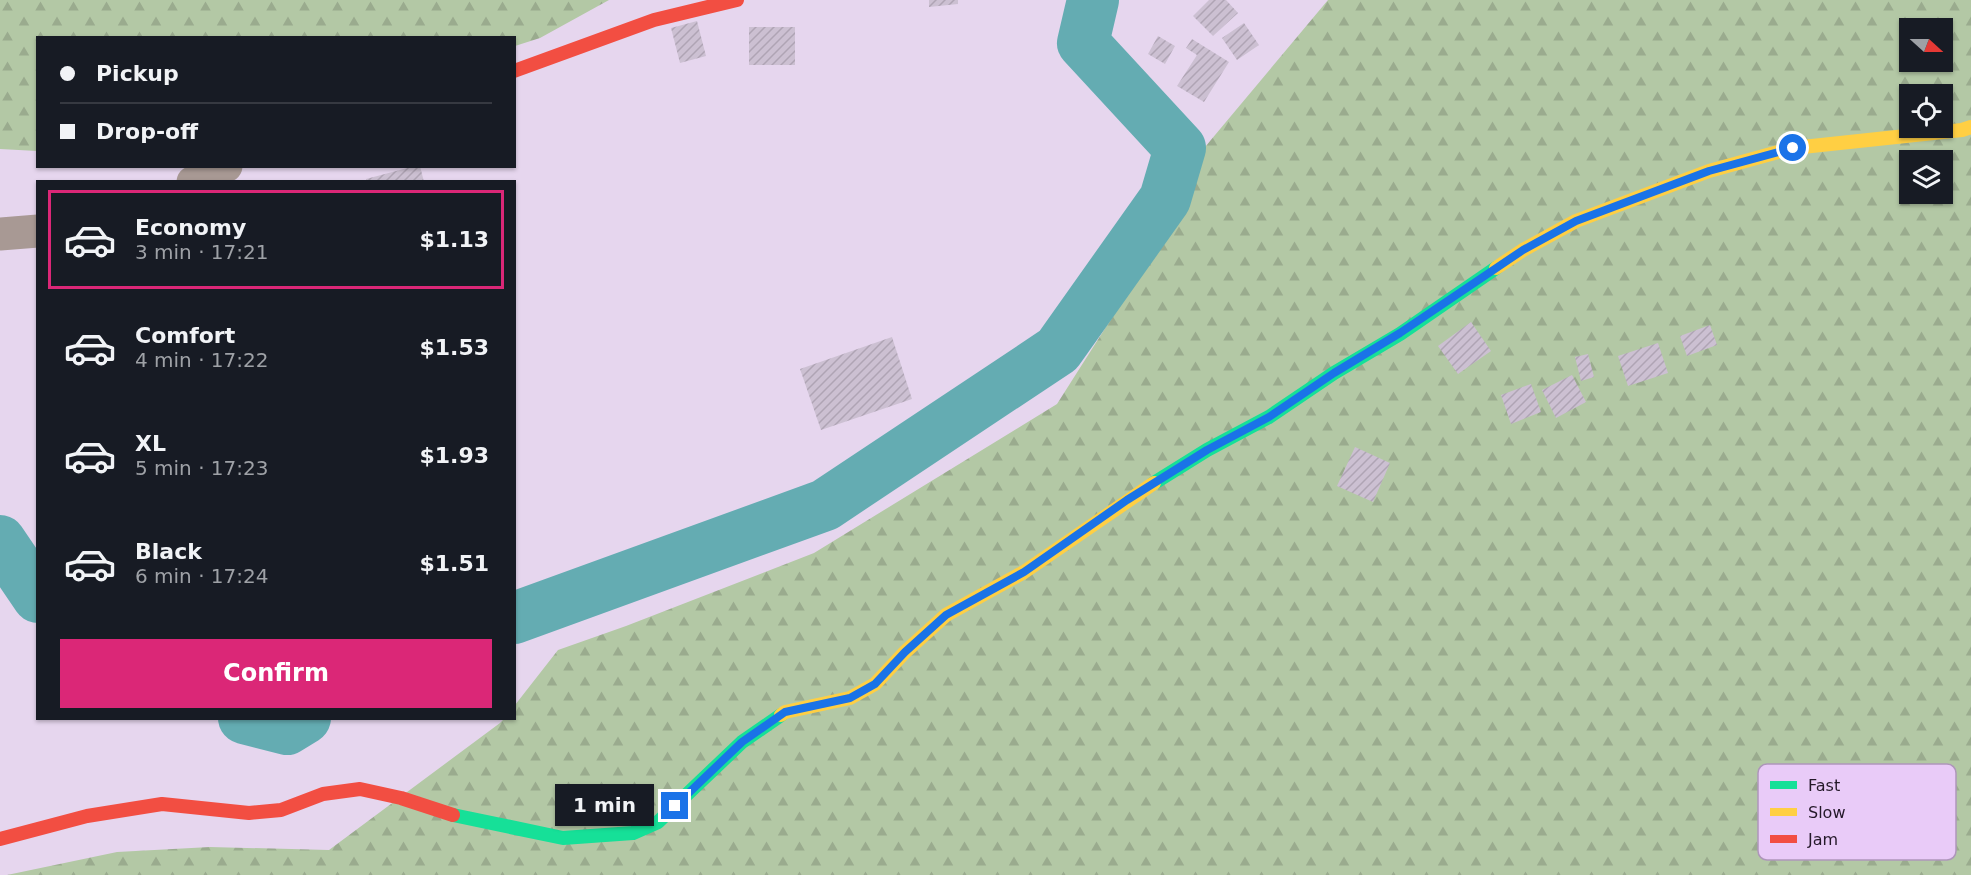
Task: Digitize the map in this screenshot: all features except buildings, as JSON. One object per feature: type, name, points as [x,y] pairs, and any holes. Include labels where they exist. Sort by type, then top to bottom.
[{"type":"street","points":[[516,70],[654,20],[737,0]]},
{"type":"street","points":[[0,839],[87,816],[162,804],[249,813],[281,810],[323,794],[360,789],[401,798],[447,814],[563,838],[633,833],[658,822],[742,742],[785,712],[850,698],[875,684],[905,652],[946,615],[1024,572],[1137,494],[1207,450],[1269,417],[1523,250],[1576,221],[1709,171],[1793,148],[1962,130],[1971,127]]},
{"type":"street","points":[[197,180],[222,168]]},
{"type":"street","points":[[0,234],[36,231]]},
{"type":"green space","points":[[0,0],[609,0],[540,38],[516,46],[516,36],[36,36],[36,151],[0,149]]},
{"type":"green space","points":[[1328,0],[1971,0],[1971,875],[7,875],[117,852],[210,847],[329,850],[503,720],[516,720],[516,704],[558,650],[814,553],[1057,404],[1146,264],[1205,147]]},
{"type":"waterway","points":[[516,617],[825,505],[1058,350],[1165,199],[1180,148],[1083,43],[1093,0]]},
{"type":"waterway","points":[[0,541],[36,594]]},
{"type":"waterway","points":[[252,720],[287,729],[302,720]]},
{"type":"traffic: fast","points":[[1154,483],[1207,450],[1269,417],[1334,373],[1400,334],[1496,268]]},
{"type":"traffic: fast","points":[[453,815],[563,838],[633,833],[658,822],[742,742],[781,715]]},
{"type":"traffic: slow","points":[[1496,268],[1523,250],[1576,221],[1709,171],[1793,148],[1962,130],[1971,127]]},
{"type":"traffic: slow","points":[[781,715],[785,712],[850,698],[875,684],[905,652],[946,615],[1024,572],[1154,483]]},
{"type":"traffic: jam","points":[[516,70],[654,20],[737,0]]},
{"type":"traffic: jam","points":[[0,839],[87,816],[162,804],[249,813],[281,810],[323,794],[360,789],[401,798],[453,815]]},
{"type":"route","points":[[675,806],[742,742],[785,712],[850,698],[875,684],[905,652],[946,615],[1024,572],[1127,500],[1207,450],[1269,417],[1523,250],[1576,221],[1709,171],[1793,148]]}]
